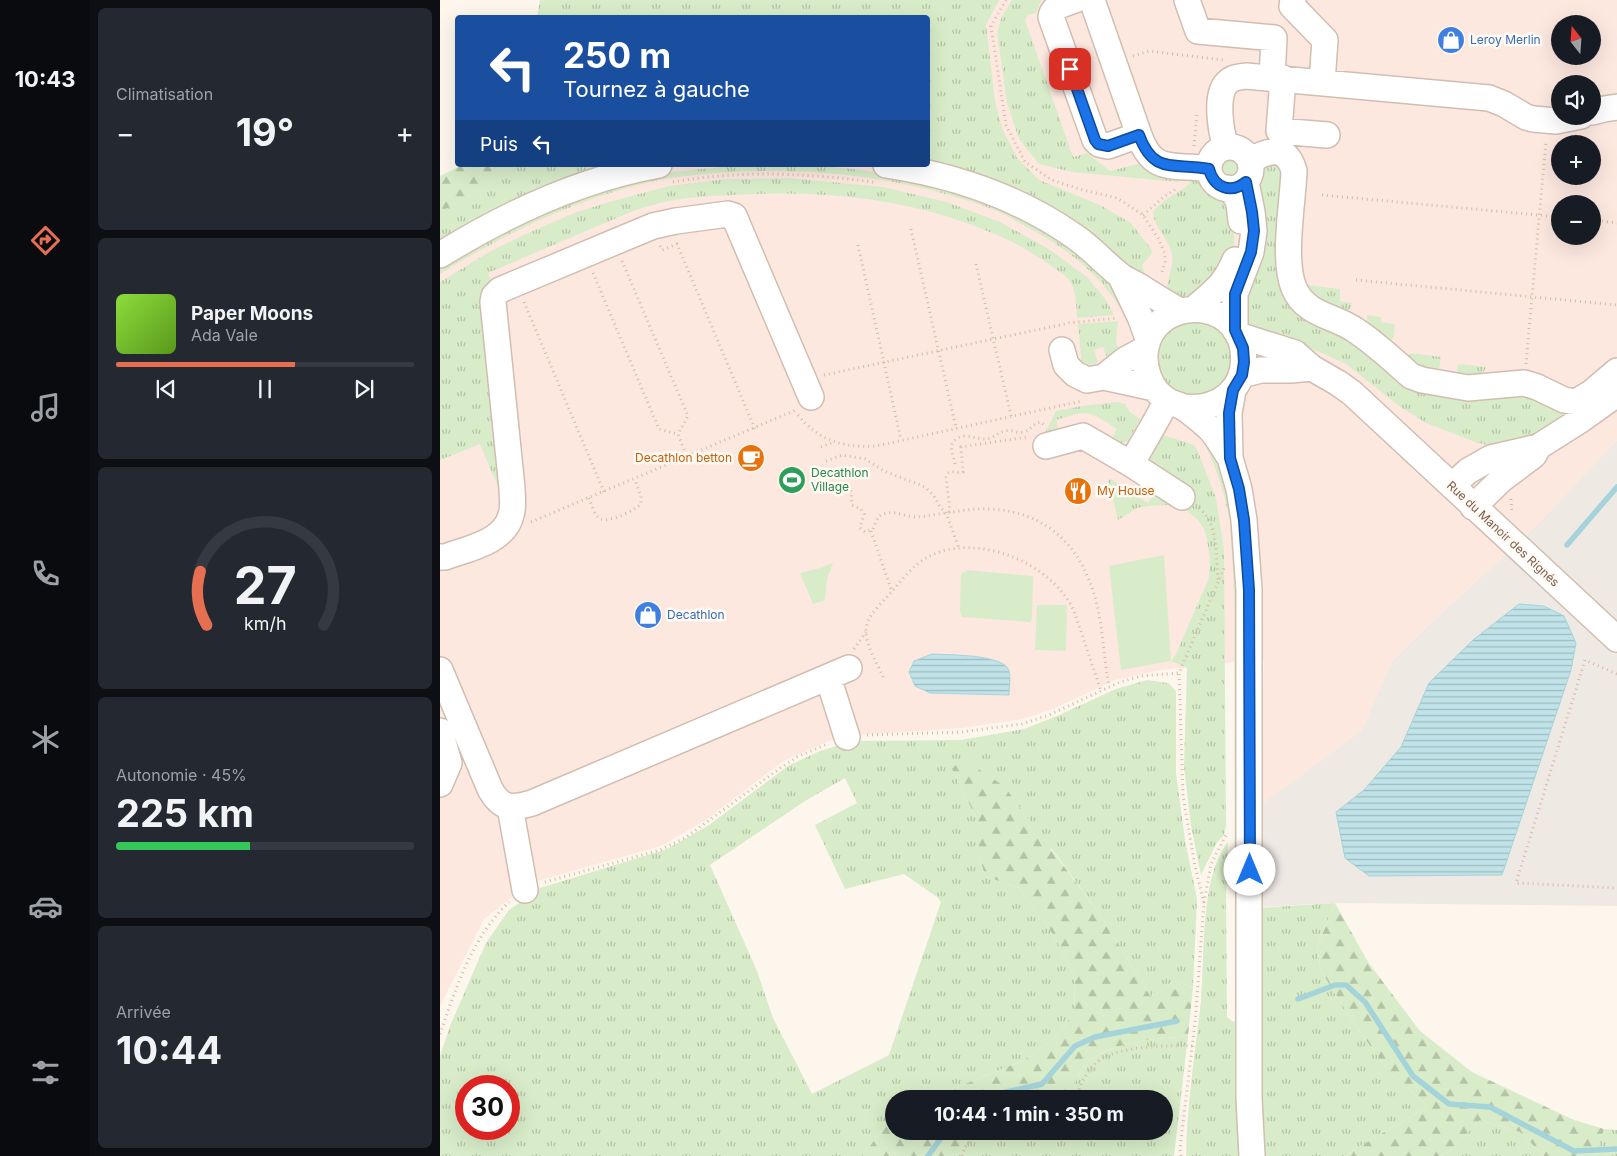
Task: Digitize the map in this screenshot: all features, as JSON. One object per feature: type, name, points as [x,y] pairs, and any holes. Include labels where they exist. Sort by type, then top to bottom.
[{"type":"street","points":[[1075,0],[1056,7],[1050,17],[1095,140],[1098,144],[1108,146],[1139,135]]},
{"type":"street","points":[[1090,0],[1147,153],[1160,163],[1173,167],[1201,168],[1215,182],[1241,177],[1269,151],[1280,151],[1292,162],[1294,170],[1289,265],[1294,288],[1299,297],[1308,306],[1354,329],[1411,376],[1422,380],[1468,388],[1524,383],[1564,400],[1576,402],[1591,393],[1617,371]]},
{"type":"street","points":[[1186,0],[1198,31],[1274,38],[1279,82],[1279,131],[1327,135]]},
{"type":"street","points":[[1293,0],[1292,6],[1325,40],[1323,71]]},
{"type":"street","points":[[1226,147],[1223,138],[1220,103],[1222,90],[1227,82],[1236,77],[1246,76],[1279,82],[1323,71],[1489,98],[1504,104],[1526,117],[1548,120]]},
{"type":"street","points":[[1601,109],[1617,107]]},
{"type":"street","points":[[1104,377],[1147,344],[1158,325],[1168,316],[1187,310],[1221,287],[1229,274],[1240,243],[1242,227],[1239,202],[1235,194],[1241,177],[1244,151],[1226,147],[1216,152],[1201,168]]},
{"type":"street","points":[[882,174],[931,173],[994,193],[1022,206],[1074,236],[1121,277],[1187,310],[1210,311],[1224,318],[1237,332]]},
{"type":"street","points":[[440,255],[502,220],[562,194],[619,175],[663,174]]},
{"type":"street","points":[[1241,177],[1252,212],[1254,231],[1251,252],[1235,294],[1237,332],[1243,348],[1244,362],[1229,413],[1230,458],[1239,489],[1244,520],[1249,590],[1249,1098],[1252,1156]]},
{"type":"street","points":[[440,557],[445,557],[489,540],[506,526],[511,517],[512,488],[493,302],[497,292],[516,283],[653,226],[728,214],[734,216],[805,400]]},
{"type":"street","points":[[1121,277],[1141,318],[1147,344],[1145,369],[1168,398],[1210,428],[1230,458]]},
{"type":"street","name":"Rue du Manoir des Rignés","points":[[1237,332],[1295,353],[1312,368],[1331,378],[1352,393],[1617,639]]},
{"type":"street","points":[[1062,350],[1066,365],[1075,374],[1087,380],[1104,377],[1196,408],[1210,406],[1222,400],[1237,383],[1261,370],[1312,368]]},
{"type":"street","points":[[1452,486],[1468,471],[1491,458],[1538,447],[1617,394]]},
{"type":"street","points":[[1131,464],[1150,429],[1158,419],[1168,398]]},
{"type":"street","points":[[1040,437],[1083,436],[1182,497]]},
{"type":"street","points":[[1473,507],[1517,466],[1534,455],[1538,447]]},
{"type":"street","points":[[440,670],[494,797],[502,805],[510,807],[532,803],[839,672],[847,737]]},
{"type":"street","points":[[440,731],[449,764],[440,784]]},
{"type":"street","points":[[510,807],[525,890]]},
{"type":"path","points":[[1006,0],[991,26],[1006,125],[1025,162],[1052,180],[1117,198],[1143,215],[1165,196],[1188,182],[1201,168]]},
{"type":"path","points":[[1114,63],[1149,51],[1245,63],[1246,76]]},
{"type":"path","points":[[1524,383],[1548,120]]},
{"type":"path","points":[[663,174],[702,178],[784,174],[882,174]]},
{"type":"path","points":[[1322,195],[1551,217]]},
{"type":"path","points":[[1601,221],[1617,223]]},
{"type":"path","points":[[653,226],[662,250],[677,244],[755,429]]},
{"type":"path","points":[[911,229],[956,428]]},
{"type":"path","points":[[614,242],[688,416],[678,434]]},
{"type":"path","points":[[858,244],[901,440]]},
{"type":"path","points":[[586,254],[658,429],[678,434]]},
{"type":"path","points":[[976,264],[1011,416]]},
{"type":"path","points":[[1356,280],[1617,305]]},
{"type":"path","points":[[516,283],[604,492]]},
{"type":"path","points":[[1090,399],[876,446],[863,447],[825,439],[814,432],[798,416],[805,400],[821,376],[1069,322],[1121,317]]},
{"type":"path","points":[[524,528],[531,522],[755,429],[805,400]]},
{"type":"path","points":[[947,512],[950,511],[946,477],[948,472],[963,472],[961,447],[1040,437],[1043,424],[1037,422],[1030,429],[1019,433],[1009,430],[987,439],[972,436],[958,438],[955,440],[951,450],[955,464]]},
{"type":"path","points":[[678,434],[688,457]]},
{"type":"path","points":[[821,448],[835,442]]},
{"type":"path","points":[[826,461],[842,455],[865,458],[884,471],[925,487],[934,496],[940,507],[947,512],[959,548]]},
{"type":"path","points":[[590,498],[596,514],[601,519],[608,520],[636,509],[641,504],[641,496],[634,480]]},
{"type":"path","points":[[838,488],[846,486],[851,490],[852,505],[861,509],[864,514],[860,528],[865,532],[871,531]]},
{"type":"path","points":[[1182,497],[1201,510],[1208,520],[1214,537],[1218,583]]},
{"type":"path","points":[[892,592],[871,531],[878,517],[885,513],[915,517],[947,512],[990,509],[1016,512],[1045,524],[1061,536],[1080,560],[1091,586],[1096,602],[1109,687]]},
{"type":"path","points":[[883,677],[869,645],[866,632],[867,623],[918,564],[928,557],[948,549],[959,548],[991,551],[1019,559],[1037,569],[1059,587],[1069,600],[1074,611],[1101,691]]},
{"type":"path","points":[[1204,903],[1183,796],[1179,673],[1226,565]]},
{"type":"path","points":[[1617,674],[1585,660],[1516,882],[1617,888]]},
{"type":"path","points":[[440,1034],[461,974],[478,942],[504,907],[514,897],[544,882],[660,850],[685,838],[797,757],[826,744],[860,735],[961,732],[1013,726],[1049,715],[1120,682],[1141,676],[1179,673]]},
{"type":"path","points":[[1181,1156],[1180,1149],[1193,1046],[1204,903],[1211,864],[1230,828]]},
{"type":"path","points":[[1079,1090],[1090,1069],[1099,1060],[1110,1054],[1166,1044],[1193,1046]]},
{"type":"path","points":[[962,1156],[965,1147],[971,1140]]},
{"type":"shaded area","points":[[540,0],[1617,0],[1617,440],[1533,529],[1393,660],[1361,731],[1259,806],[1264,659],[1161,670],[1115,680],[1053,709],[1023,719],[962,728],[841,736],[785,760],[704,821],[661,846],[530,883],[484,919],[440,1006],[440,176],[459,167],[930,167],[930,15],[537,15]]},
{"type":"shaded area","points":[[1617,440],[1617,906],[1335,903],[1258,907],[1259,806],[1361,731],[1393,660],[1533,529]]},
{"type":"green space","points":[[540,0],[999,0],[986,25],[995,101],[1002,128],[1017,158],[1039,180],[1100,205],[1131,223],[1152,250],[1151,255],[1142,265],[1149,286],[930,165],[930,15],[538,15]]},
{"type":"green space","points":[[1012,0],[1041,0],[1036,13],[1028,15],[1025,20],[1073,157],[1087,153],[1110,171],[1145,162],[1187,175],[1178,182],[1072,172],[1039,164],[1019,139],[1007,103],[997,32],[1002,16]]},
{"type":"green space","points":[[1229,154],[1238,158],[1242,167],[1238,176],[1229,180],[1220,176],[1216,167],[1220,158]]},
{"type":"green space","points":[[1268,161],[1280,162],[1286,173],[1282,269],[1342,331],[1378,361],[1523,393],[1574,413],[1526,439],[1494,446],[1478,443],[1426,423],[1399,406],[1346,364],[1291,339],[1248,327],[1242,294],[1254,186],[1258,170]]},
{"type":"green space","points":[[459,167],[495,167],[499,180],[440,212],[440,176]]},
{"type":"green space","points":[[495,167],[615,167],[440,244],[440,212],[499,180]]},
{"type":"green space","points":[[722,167],[832,167],[908,178],[993,204],[1064,242],[1110,282],[1127,306],[1121,309],[1089,270],[1063,249],[1035,231],[992,209],[926,189],[891,182],[857,176],[787,171],[690,175],[619,190],[566,209],[514,232],[440,274],[440,266],[487,238],[598,191],[662,173]]},
{"type":"green space","points":[[1195,174],[1204,180],[1209,190],[1231,202],[1234,216],[1234,248],[1201,294],[1181,298],[1167,294],[1172,255],[1168,243],[1156,222],[1153,211],[1165,200],[1190,183]]},
{"type":"green space","points":[[788,178],[883,187],[947,202],[1000,222],[1049,249],[1087,277],[1106,300],[1114,315],[1077,318],[1074,289],[1068,279],[1029,251],[974,226],[908,206],[840,196],[805,194],[715,196],[663,202],[627,213],[488,273],[493,284],[482,289],[501,494],[480,444],[440,460],[440,282],[491,251],[528,233],[574,213],[609,202],[669,186],[727,179]]},
{"type":"green space","points":[[1300,284],[1340,289],[1340,301],[1352,303],[1351,308],[1346,313],[1338,313]]},
{"type":"green space","points":[[1367,315],[1381,317],[1381,322],[1395,324],[1394,336],[1389,342],[1386,343],[1367,323]]},
{"type":"green space","points":[[1190,320],[1215,326],[1222,332],[1231,348],[1232,357],[1228,375],[1217,389],[1192,397],[1167,387],[1159,375],[1156,359],[1158,344],[1166,332],[1174,326]]},
{"type":"green space","points":[[1118,321],[1116,341],[1120,355],[1108,360],[1103,347],[1094,350],[1098,363],[1082,366],[1078,324]]},
{"type":"green space","points":[[1410,353],[1441,357],[1439,370],[1432,374],[1408,360]]},
{"type":"green space","points":[[1458,364],[1486,367],[1481,378],[1459,377],[1457,371]]},
{"type":"green space","points":[[1118,402],[1125,404],[1130,412],[1140,419],[1128,441],[1117,444],[1110,442],[1117,429],[1100,418],[1082,413],[1056,420],[1059,432],[1043,437],[1056,411]]},
{"type":"green space","points":[[1164,435],[1194,445],[1197,449],[1216,498],[1224,549],[1226,826],[1224,835],[1216,844],[1201,875],[1191,826],[1184,766],[1187,668],[1171,661],[1176,654],[1209,578],[1210,560],[1207,539],[1204,529],[1197,519],[1184,509],[1167,505],[1137,508],[1118,520],[1108,480],[1111,479],[1148,503],[1156,491],[1150,462],[1151,455]]},
{"type":"green space","points":[[1211,445],[1223,473],[1231,500],[1240,572],[1237,1003],[1235,998],[1234,592],[1230,521],[1215,467],[1206,447]]},
{"type":"green space","points":[[1164,555],[1171,661],[1121,670],[1109,566]]},
{"type":"green space","points":[[833,563],[827,579],[825,600],[813,604],[800,573]]},
{"type":"green space","points":[[967,570],[1033,576],[1032,619],[1030,622],[962,617],[960,611],[961,574]]},
{"type":"green space","points":[[1037,605],[1067,605],[1066,651],[1035,650]]},
{"type":"green space","points":[[1147,680],[1168,683],[1176,691],[1176,773],[1185,840],[1197,899],[1193,987],[1174,981],[1150,996],[1101,916],[1052,849],[952,769],[979,824],[979,854],[985,876],[1019,888],[1055,937],[1075,979],[1074,1010],[1060,1034],[1024,1060],[950,1090],[885,1090],[885,1126],[863,1156],[440,1156],[440,1056],[450,1026],[486,943],[509,910],[540,888],[667,849],[709,825],[788,766],[820,751],[853,741],[961,740],[1024,729],[1116,689]],"holes":[[[845,778],[857,803],[815,825],[845,889],[904,874],[937,897],[941,902],[889,1055],[812,1094],[773,1018],[757,971],[710,865],[805,801]]]},
{"type":"green space","points":[[962,758],[1004,786],[1101,916],[1150,996],[1174,981],[1193,987],[1188,1036],[1147,1040],[1105,1052],[1093,1058],[1081,1069],[1074,1090],[950,1090],[1024,1060],[1060,1034],[1074,1010],[1075,979],[1055,937],[1019,888],[985,876],[979,854],[979,824],[952,769]]},
{"type":"green space","points":[[1228,842],[1226,899],[1227,1017],[1232,1021],[1240,1023],[1242,1156],[1186,1156],[1190,1098],[1201,1001],[1208,895],[1219,857]]},
{"type":"green space","points":[[1335,903],[1317,947],[1321,971],[1355,1025],[1390,1073],[1428,1106],[1344,1156],[1262,1156],[1258,908]]},
{"type":"green space","points":[[1335,903],[1368,962],[1420,1031],[1472,1072],[1574,1120],[1604,1129],[1595,1156],[1544,1156],[1520,1132],[1480,1120],[1449,1152],[1441,1156],[1344,1156],[1428,1106],[1390,1073],[1355,1025],[1321,971],[1317,947]]},
{"type":"green space","points":[[1188,1036],[1174,1156],[958,1156],[966,1140],[1173,1140],[1173,1090],[1074,1090],[1081,1069],[1093,1058],[1118,1047],[1161,1038]]},
{"type":"green space","points":[[1480,1120],[1520,1132],[1544,1156],[1441,1156],[1449,1152]]},
{"type":"green space","points":[[885,1126],[885,1140],[966,1140],[958,1156],[863,1156]]},
{"type":"green space","points":[[1604,1129],[1617,1130],[1617,1156],[1595,1156]]},
{"type":"water","points":[[1519,604],[1544,606],[1564,616],[1576,643],[1571,670],[1502,875],[1369,876],[1345,858],[1336,812],[1364,790],[1401,747],[1429,683],[1473,640]]},
{"type":"water","points":[[932,654],[975,656],[997,661],[1005,665],[1010,674],[1009,695],[930,693],[915,686],[909,672],[914,661]]},
{"type":"waterway","points":[[1567,545],[1617,487]]},
{"type":"waterway","points":[[1298,999],[1335,985],[1346,985],[1365,1002],[1413,1076],[1449,1104],[1490,1107],[1574,1151],[1617,1149]]},
{"type":"waterway","points":[[1015,1090],[1042,1084],[1075,1046],[1095,1037],[1177,1021]]},
{"type":"waterway","points":[[928,1156],[940,1140]]},
{"type":"place","name":"Leroy Merlin","points":[[1451,40]]},
{"type":"place","name":"Decathlon betton","points":[[751,458]]},
{"type":"place","name":"Decathlon Village","points":[[792,480]]},
{"type":"place","name":"My House","points":[[1078,491]]},
{"type":"place","name":"Decathlon","points":[[648,615]]},
{"type":"route","points":[[1070,69],[1098,144],[1108,146],[1139,135],[1147,153],[1160,163],[1173,167],[1193,166],[1209,169],[1215,182],[1221,187],[1240,187],[1246,182],[1254,231],[1251,252],[1235,294],[1235,330],[1243,348],[1244,362],[1242,375],[1233,390],[1229,413],[1230,458],[1239,489],[1244,520],[1249,590],[1250,870]]}]
